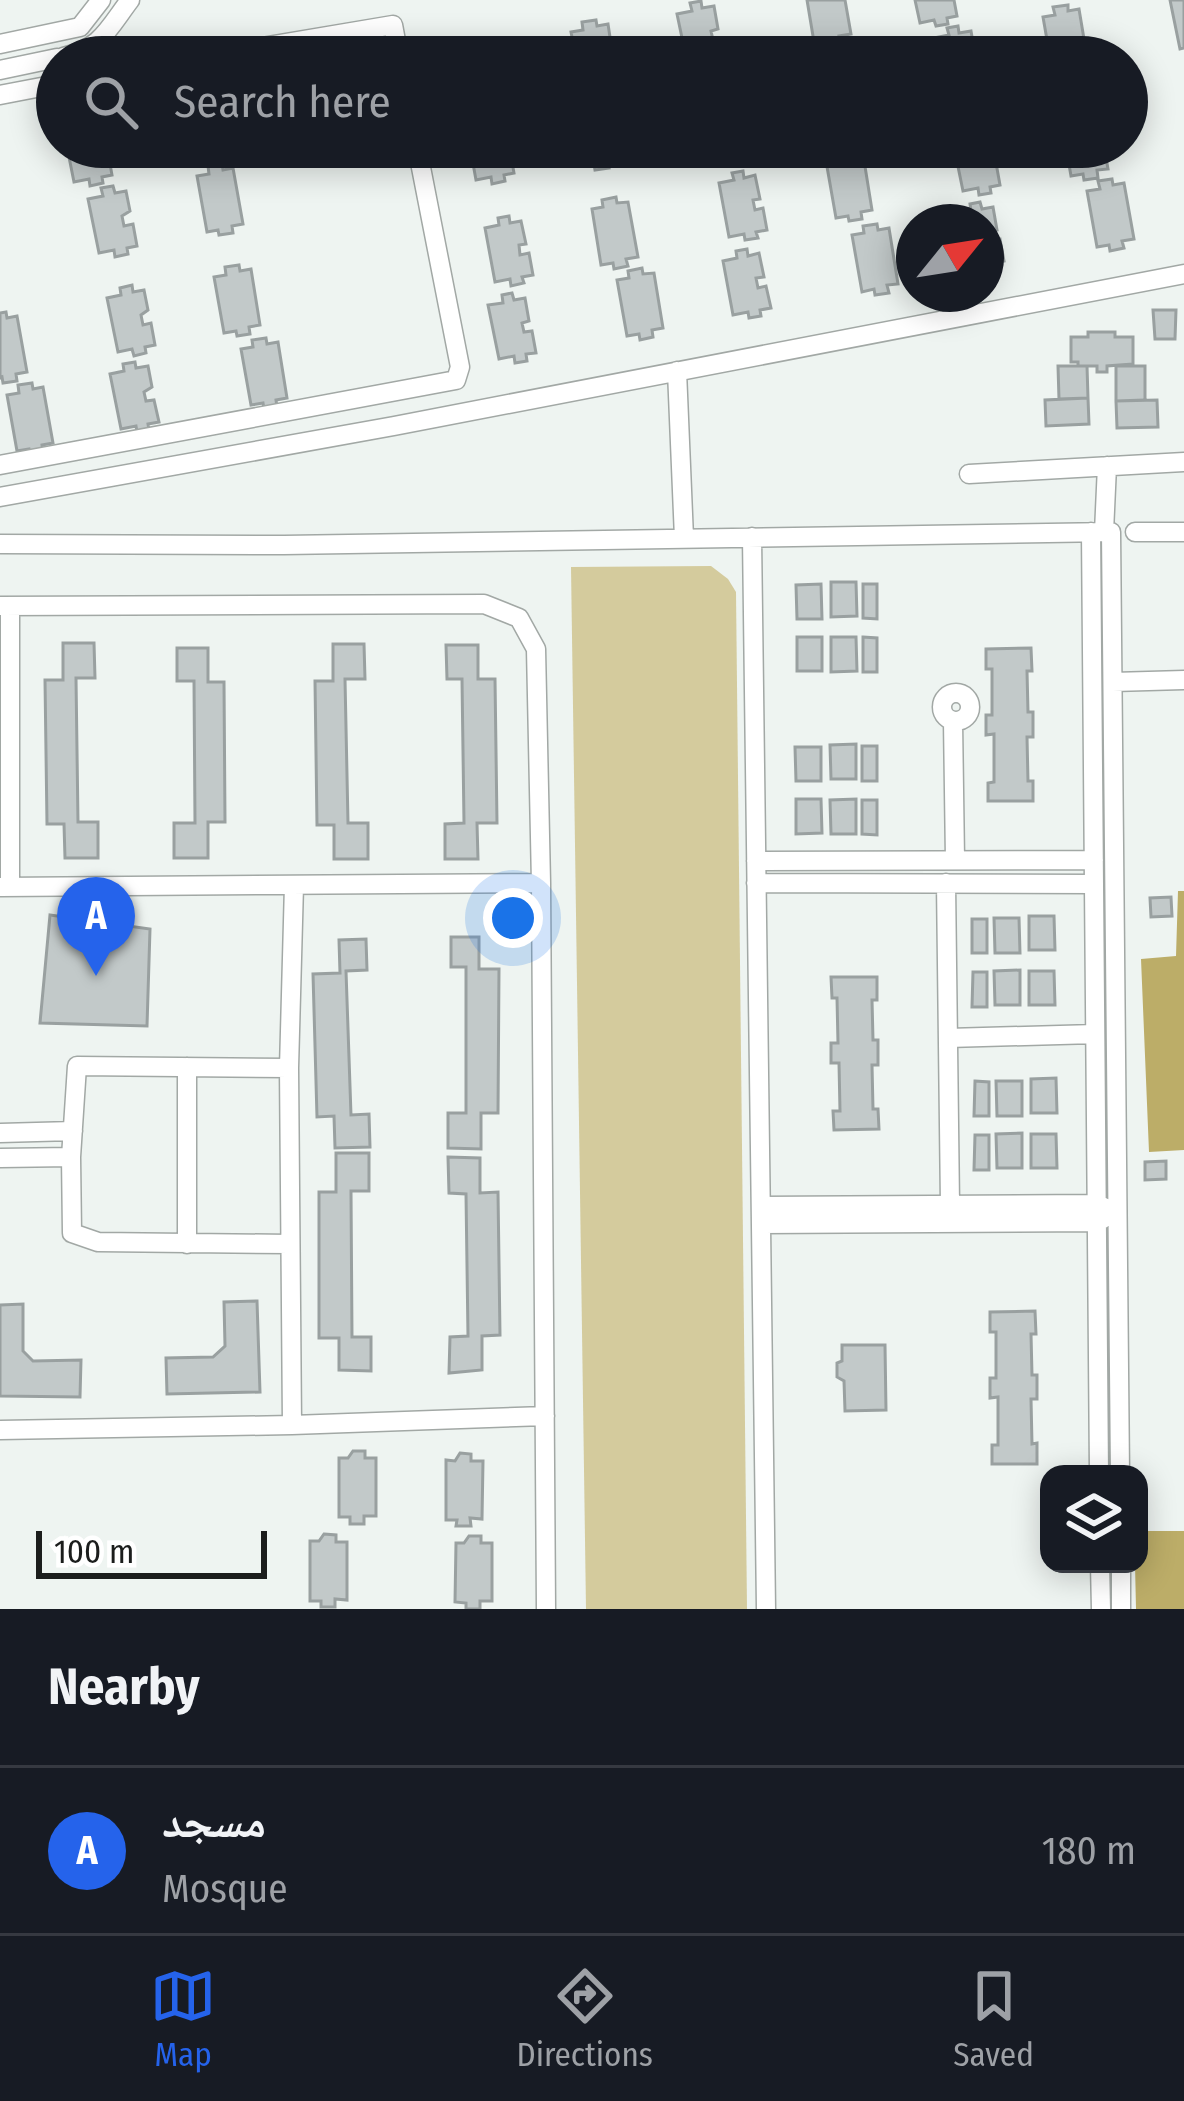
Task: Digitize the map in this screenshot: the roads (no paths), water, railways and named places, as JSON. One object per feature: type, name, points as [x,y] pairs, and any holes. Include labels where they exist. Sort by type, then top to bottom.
[{"type":"street","points":[[38,36],[80,27],[100,0]]},
{"type":"street","points":[[102,36],[130,0]]},
{"type":"street","points":[[332,36],[393,26],[395,36]]},
{"type":"street","points":[[80,27],[92,36]]},
{"type":"street","points":[[0,44],[36,36]]},
{"type":"street","points":[[0,70],[36,63]]},
{"type":"street","points":[[0,95],[36,88]]},
{"type":"street","points":[[0,465],[456,380],[460,368],[421,168]]},
{"type":"street","points":[[0,496],[394,426],[1184,274]]},
{"type":"street","points":[[677,371],[685,538]]},
{"type":"street","points":[[969,474],[1184,461]]},
{"type":"street","points":[[1099,1465],[1094,860],[1107,466]]},
{"type":"street","points":[[0,544],[284,545],[1102,532]]},
{"type":"street","points":[[1102,532],[1113,682],[1120,1465]]},
{"type":"street","points":[[1136,532],[1184,532]]},
{"type":"street","points":[[752,537],[766,1609]]},
{"type":"street","points":[[542,884],[5,887],[5,606],[484,604],[519,618],[536,649],[542,884],[546,1609]]},
{"type":"street","points":[[1113,682],[1184,680]]},
{"type":"street","points":[[952,721],[956,860]]},
{"type":"street","points":[[756,861],[1094,860]]},
{"type":"street","points":[[756,883],[1094,884]]},
{"type":"street","points":[[946,884],[950,1205]]},
{"type":"street","points":[[292,1425],[289,1068],[294,885]]},
{"type":"street","points":[[948,1037],[1095,1034]]},
{"type":"street","points":[[289,1068],[77,1066],[71,1157],[73,1233],[98,1242],[290,1244]]},
{"type":"street","points":[[187,1067],[187,1244]]},
{"type":"street","points":[[0,1133],[73,1132]]},
{"type":"street","points":[[0,1158],[71,1157]]},
{"type":"street","points":[[761,1215],[950,1205],[1097,1213]]},
{"type":"street","points":[[761,1215],[1118,1213]]},
{"type":"street","points":[[0,1430],[545,1416]]},
{"type":"street","points":[[1100,1573],[1101,1609]]},
{"type":"street","points":[[1121,1573],[1121,1609]]},
{"type":"place","name":"مسجد","points":[[96,976]]}]
